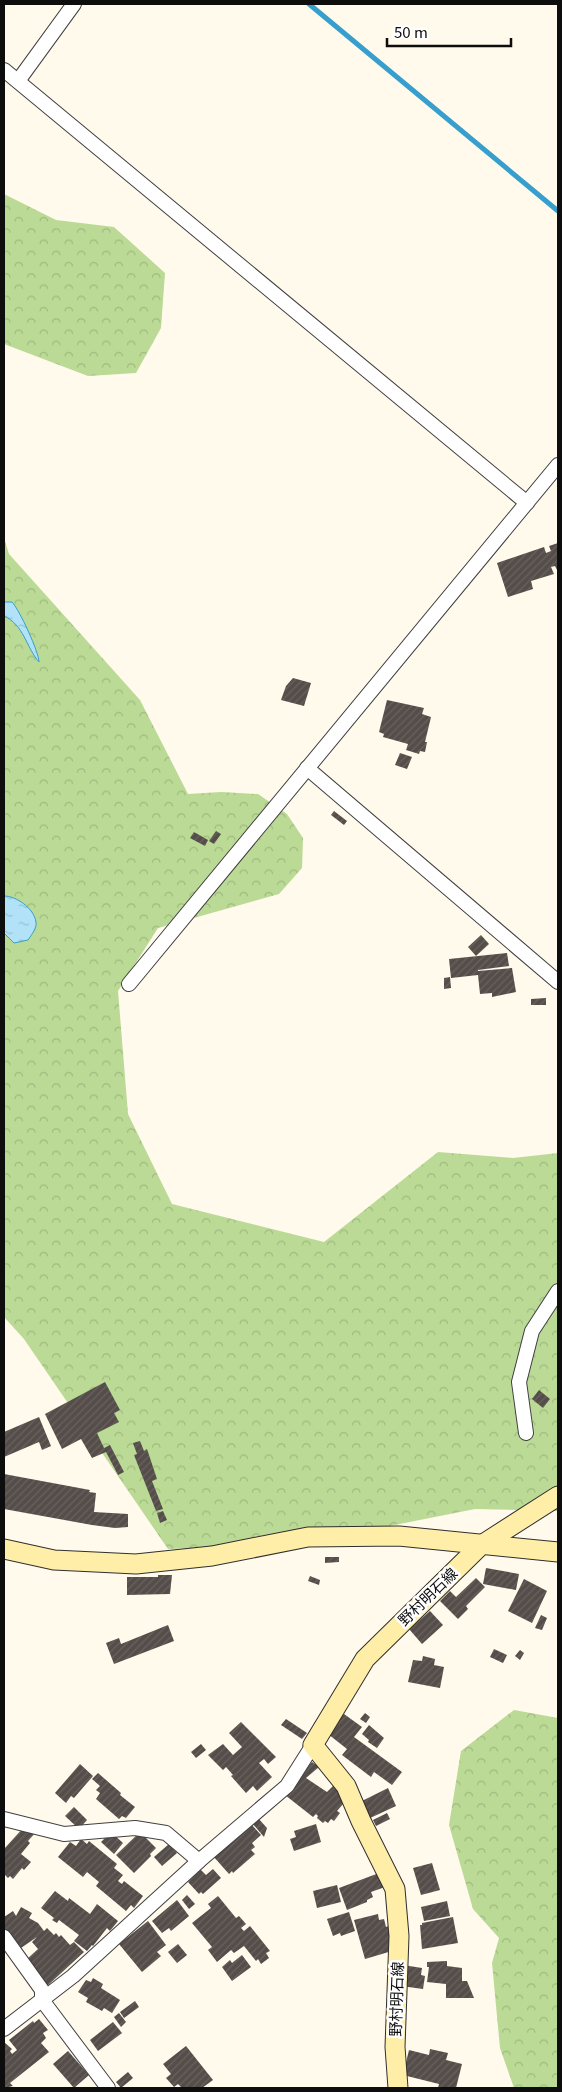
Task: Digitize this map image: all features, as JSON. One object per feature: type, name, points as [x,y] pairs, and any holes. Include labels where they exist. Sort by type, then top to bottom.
[{"type":"main road","points":[[480,1546],[558,1496]]},
{"type":"main road","name":"野村明石線","points":[[4,1549],[54,1560],[136,1564],[212,1556],[308,1537],[400,1536],[480,1546]]},
{"type":"main road","points":[[480,1546],[558,1552]]},
{"type":"main road","name":"野村明石線","points":[[398,2088],[395,2046],[399,1936],[394,1888],[346,1786],[313,1745],[365,1658],[480,1546]]},
{"type":"street","points":[[18,81],[74,4]]},
{"type":"street","points":[[4,70],[527,503]]},
{"type":"street","points":[[129,984],[558,465]]},
{"type":"street","points":[[307,768],[558,982]]},
{"type":"street","points":[[526,1432],[519,1382],[532,1331],[558,1291]]},
{"type":"street","points":[[4,2029],[73,1976],[199,1861],[287,1786],[313,1745]]},
{"type":"street","points":[[4,1819],[64,1834],[135,1828],[166,1833],[199,1861]]},
{"type":"street","points":[[4,1937],[42,1990],[42,2000],[108,2088]]},
{"type":"green space","points":[[4,194],[56,220],[114,227],[165,273],[161,328],[136,373],[88,376],[4,344]]},
{"type":"green space","points":[[4,538],[9,554],[140,700],[188,794],[221,792],[258,794],[287,814],[303,838],[302,868],[279,894],[158,928],[118,991],[128,1114],[172,1204],[324,1242],[438,1152],[513,1158],[558,1153],[558,1511],[475,1509],[294,1545],[168,1549],[24,1339],[4,1317]]},
{"type":"green space","points":[[514,1710],[558,1718],[558,2088],[514,2088],[500,2048],[492,1963],[499,1938],[473,1909],[449,1825],[461,1751]]},
{"type":"water","points":[[4,602],[12,602],[19,613],[32,640],[39,662],[16,625],[4,616]]},
{"type":"water","points":[[4,896],[14,898],[24,904],[35,917],[36,926],[28,940],[14,943],[4,933]]},
{"type":"building","points":[[558,543],[558,570],[555,566],[551,567],[554,574],[531,581],[533,589],[508,597],[497,563],[544,547],[546,553],[551,551],[549,546]]},
{"type":"building","points":[[293,678],[311,683],[304,706],[281,700],[286,686]]},
{"type":"building","points":[[387,700],[424,708],[422,714],[431,717],[425,742],[427,742],[425,752],[420,751],[419,754],[406,750],[408,744],[383,737],[384,734],[379,732]]},
{"type":"building","points":[[400,753],[412,757],[407,769],[395,765]]},
{"type":"building","points":[[334,811],[347,821],[344,825],[331,815]]},
{"type":"building","points":[[216,831],[221,834],[214,844],[209,841]]},
{"type":"building","points":[[194,832],[208,840],[205,846],[190,838]]},
{"type":"building","points":[[481,935],[489,944],[476,956],[468,947]]},
{"type":"building","points":[[507,953],[509,966],[478,971],[512,968],[516,992],[492,997],[492,993],[480,994],[478,975],[451,978],[449,959]]},
{"type":"building","points":[[450,977],[451,988],[444,989],[444,978]]},
{"type":"building","points":[[546,998],[546,1005],[531,1005],[531,999]]},
{"type":"building","points":[[105,1382],[120,1410],[114,1413],[119,1422],[97,1433],[104,1448],[110,1445],[124,1472],[118,1475],[106,1452],[92,1458],[81,1439],[62,1449],[45,1414]]},
{"type":"building","points":[[539,1390],[550,1399],[543,1408],[532,1399]]},
{"type":"building","points":[[39,1417],[51,1446],[42,1450],[39,1442],[4,1457],[4,1432]]},
{"type":"building","points":[[140,1441],[144,1451],[147,1449],[157,1479],[152,1481],[163,1509],[156,1511],[134,1455],[137,1454],[133,1443]]},
{"type":"building","points":[[4,1474],[90,1490],[89,1492],[96,1493],[94,1512],[128,1514],[128,1527],[115,1528],[92,1525],[4,1509]]},
{"type":"building","points":[[163,1511],[167,1520],[160,1523],[157,1513]]},
{"type":"building","points":[[325,1557],[339,1557],[339,1562],[325,1563]]},
{"type":"building","points":[[486,1568],[519,1574],[516,1590],[483,1584]]},
{"type":"building","points":[[158,1575],[172,1575],[170,1594],[127,1595],[127,1577],[158,1577]]},
{"type":"building","points":[[310,1576],[320,1580],[319,1585],[308,1581]]},
{"type":"building","points":[[476,1578],[485,1587],[466,1606],[468,1609],[458,1619],[440,1601],[450,1591],[456,1597]]},
{"type":"building","points":[[524,1579],[547,1591],[532,1623],[508,1611]]},
{"type":"building","points":[[430,1611],[443,1625],[422,1644],[409,1629]]},
{"type":"building","points":[[541,1615],[547,1618],[542,1630],[535,1628]]},
{"type":"building","points":[[168,1625],[174,1641],[114,1664],[106,1643],[119,1638],[121,1644]]},
{"type":"building","points":[[494,1649],[507,1655],[503,1663],[490,1657]]},
{"type":"building","points":[[520,1650],[524,1653],[520,1660],[515,1656]]},
{"type":"building","points":[[423,1656],[435,1659],[434,1665],[444,1667],[440,1688],[408,1682],[413,1660],[422,1661]]},
{"type":"building","points":[[365,1713],[370,1717],[366,1723],[360,1719]]},
{"type":"building","points":[[344,1714],[362,1727],[354,1737],[402,1772],[392,1785],[374,1772],[371,1777],[342,1755],[347,1749],[328,1734]]},
{"type":"building","points":[[286,1719],[307,1733],[302,1739],[281,1725]]},
{"type":"building","points":[[241,1722],[276,1757],[268,1764],[264,1759],[259,1763],[272,1777],[257,1791],[253,1786],[246,1793],[231,1776],[233,1775],[226,1767],[223,1770],[208,1755],[223,1744],[233,1755],[242,1747],[229,1733]]},
{"type":"building","points":[[369,1725],[384,1738],[377,1748],[368,1742],[369,1740],[362,1734]]},
{"type":"building","points":[[201,1744],[206,1750],[196,1758],[191,1752]]},
{"type":"building","points":[[312,1762],[319,1767],[306,1778],[327,1792],[335,1784],[345,1806],[343,1804],[337,1811],[340,1813],[334,1821],[331,1819],[328,1823],[325,1821],[323,1823],[317,1818],[316,1814],[313,1817],[285,1795]]},
{"type":"building","points":[[80,1764],[93,1776],[74,1798],[71,1796],[66,1803],[55,1793]]},
{"type":"building","points":[[98,1773],[135,1807],[126,1818],[122,1816],[119,1819],[96,1799],[100,1793],[96,1790],[100,1786],[92,1779]]},
{"type":"building","points":[[388,1788],[396,1806],[368,1819],[360,1802]]},
{"type":"building","points":[[74,1807],[87,1820],[79,1829],[65,1816]]},
{"type":"building","points":[[387,1813],[390,1819],[376,1826],[373,1820]]},
{"type":"building","points":[[258,1818],[267,1828],[264,1837],[252,1823]]},
{"type":"building","points":[[250,1823],[261,1835],[252,1843],[255,1847],[251,1850],[255,1854],[233,1873],[232,1871],[229,1874],[213,1856]]},
{"type":"building","points":[[316,1824],[321,1842],[294,1851],[290,1839],[296,1837],[294,1831]]},
{"type":"building","points":[[24,1827],[36,1832],[28,1841],[30,1843],[21,1854],[31,1862],[24,1870],[22,1868],[13,1879],[10,1876],[8,1878],[4,1874],[4,1849]]},
{"type":"building","points":[[111,1832],[123,1843],[114,1854],[101,1842]]},
{"type":"building","points":[[140,1832],[156,1848],[150,1854],[151,1856],[134,1873],[116,1855]]},
{"type":"building","points":[[81,1839],[87,1844],[89,1841],[117,1864],[114,1868],[123,1875],[118,1881],[122,1884],[124,1881],[143,1896],[134,1908],[131,1905],[126,1911],[96,1886],[99,1882],[87,1872],[83,1877],[58,1857],[70,1842],[76,1846]]},
{"type":"building","points":[[169,1844],[177,1853],[162,1866],[154,1857]]},
{"type":"building","points":[[432,1863],[440,1890],[421,1895],[413,1868]]},
{"type":"building","points":[[200,1869],[206,1875],[213,1869],[221,1878],[203,1894],[201,1892],[199,1894],[188,1882]]},
{"type":"building","points":[[379,1873],[385,1887],[371,1892],[373,1897],[367,1900],[367,1902],[347,1910],[339,1888]]},
{"type":"building","points":[[337,1885],[341,1902],[317,1908],[313,1891]]},
{"type":"building","points":[[55,1891],[68,1901],[69,1898],[90,1914],[97,1904],[118,1921],[110,1931],[107,1928],[87,1951],[74,1941],[79,1935],[59,1920],[57,1923],[52,1920],[54,1918],[41,1908]]},
{"type":"building","points":[[187,1895],[195,1904],[189,1909],[182,1900]]},
{"type":"building","points":[[218,1896],[236,1918],[239,1916],[246,1924],[241,1928],[244,1931],[250,1926],[270,1951],[266,1953],[269,1958],[261,1964],[258,1959],[256,1961],[244,1946],[234,1953],[231,1950],[217,1962],[208,1950],[212,1947],[192,1923],[211,1908],[208,1904]]},
{"type":"building","points":[[177,1900],[189,1916],[171,1931],[169,1928],[162,1933],[152,1921]]},
{"type":"building","points":[[447,1901],[450,1916],[424,1921],[421,1907]]},
{"type":"building","points":[[21,1907],[32,1913],[29,1918],[38,1923],[44,1931],[47,1928],[54,1935],[56,1933],[59,1937],[61,1935],[70,1945],[74,1942],[84,1952],[46,1987],[26,1960],[38,1949],[32,1942],[37,1937],[18,1950],[4,1931],[4,1917],[13,1911],[16,1916]]},
{"type":"building","points":[[349,1912],[355,1931],[341,1936],[340,1933],[333,1936],[327,1919]]},
{"type":"building","points":[[378,1914],[379,1920],[384,1919],[386,1927],[394,1924],[392,1951],[365,1959],[354,1920]]},
{"type":"building","points":[[453,1917],[458,1943],[422,1949],[420,1925]]},
{"type":"building","points":[[148,1921],[166,1945],[157,1952],[161,1956],[142,1972],[119,1944]]},
{"type":"building","points":[[178,1944],[187,1955],[177,1963],[168,1952]]},
{"type":"building","points":[[242,1955],[251,1967],[232,1981],[222,1967],[230,1960],[232,1963]]},
{"type":"building","points":[[447,1961],[447,1966],[462,1968],[462,1981],[467,1981],[474,1998],[446,1998],[446,1984],[427,1982],[429,1967],[427,1967],[427,1962]]},
{"type":"building","points":[[403,1965],[422,1968],[421,1975],[425,1976],[423,1989],[401,1986]]},
{"type":"building","points":[[93,1978],[103,1984],[101,1988],[120,2000],[112,2013],[104,2008],[102,2011],[86,2002],[88,1998],[78,1992],[86,1980],[91,1982]]},
{"type":"building","points":[[135,2001],[139,2007],[124,2018],[120,2012]]},
{"type":"building","points":[[119,2013],[126,2022],[121,2027],[114,2017]]},
{"type":"building","points":[[39,2019],[48,2030],[43,2033],[46,2038],[41,2043],[49,2052],[10,2083],[13,2086],[4,2088],[4,2042],[12,2049],[10,2051],[12,2054],[17,2050],[9,2040],[33,2021],[34,2023]]},
{"type":"building","points":[[113,2022],[122,2033],[98,2051],[90,2040]]},
{"type":"building","points":[[186,2046],[213,2080],[202,2088],[182,2088],[178,2084],[174,2087],[166,2078],[171,2074],[163,2064]]},
{"type":"building","points":[[430,2049],[448,2053],[446,2060],[462,2064],[456,2088],[438,2088],[439,2084],[403,2075],[409,2050],[429,2055]]},
{"type":"building","points":[[68,2051],[89,2075],[74,2088],[53,2064]]},
{"type":"building","points":[[128,2072],[133,2078],[121,2088],[116,2082]]},
{"type":"waterway","points":[[309,4],[558,211]]}]
